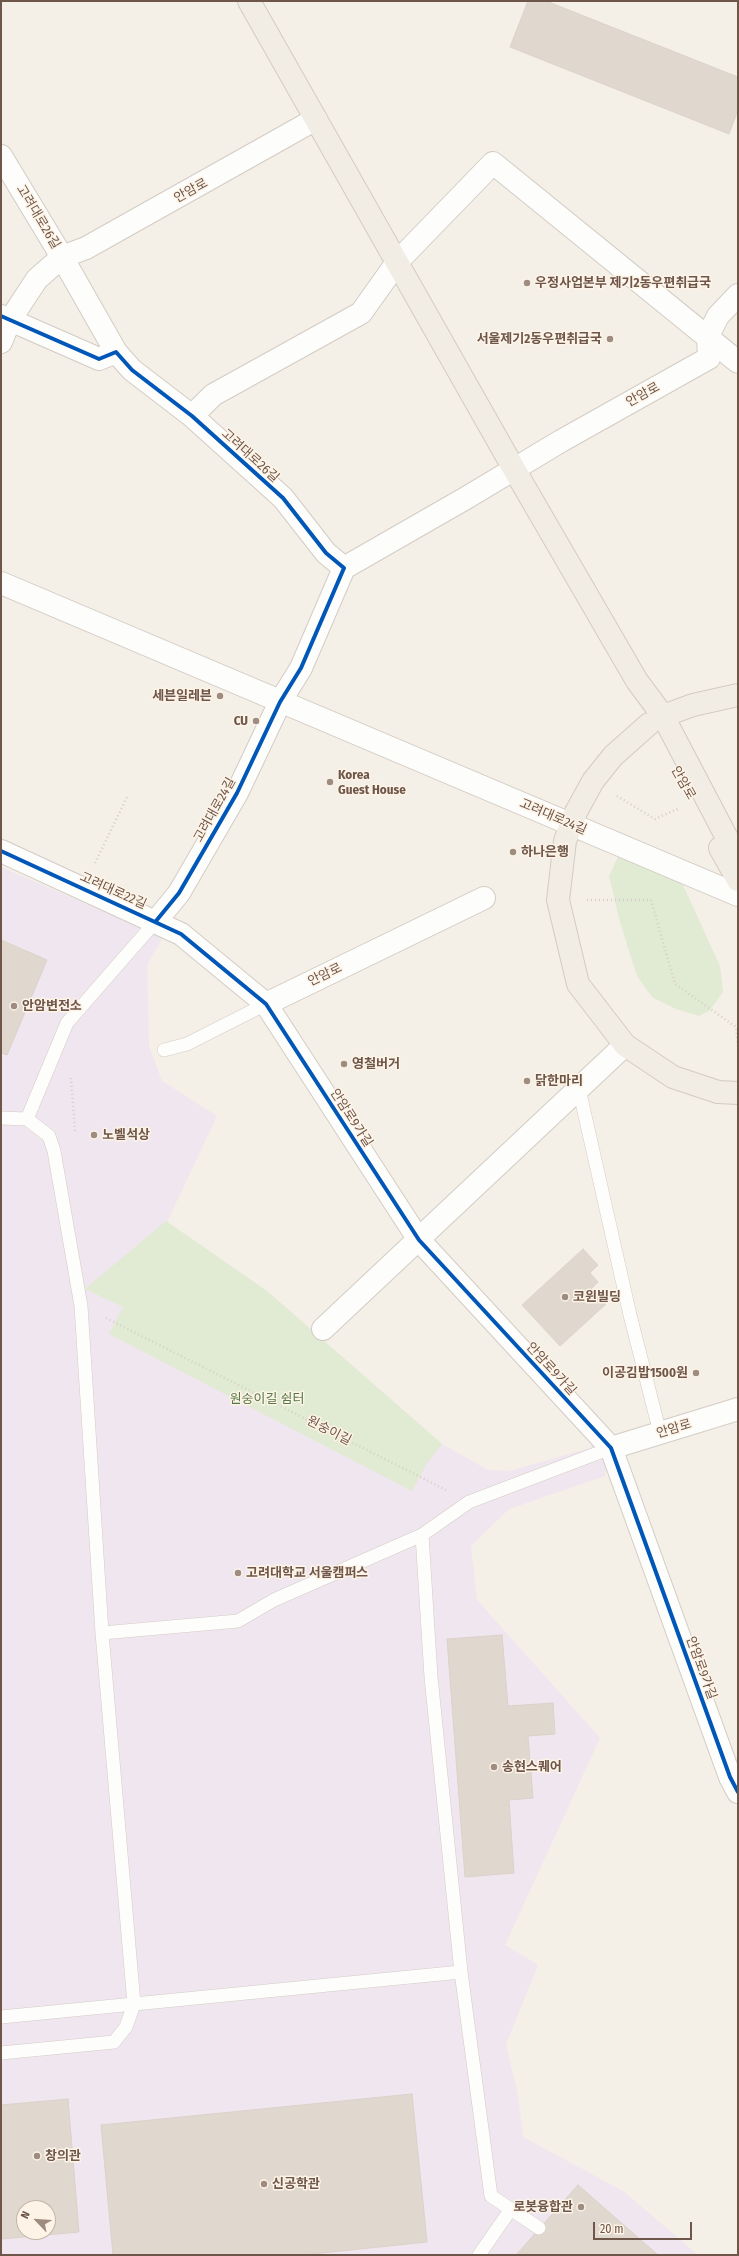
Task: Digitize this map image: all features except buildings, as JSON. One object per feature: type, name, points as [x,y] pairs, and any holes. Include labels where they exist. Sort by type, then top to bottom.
[{"type":"main road","name":"안암로","points":[[249,1],[398,261],[514,469],[637,681],[738,880]]},
{"type":"main road","points":[[738,695],[693,704],[656,720],[613,756],[593,781],[565,841],[558,900],[578,984],[625,1046],[673,1077],[718,1092],[738,1093]]},
{"type":"main road","name":"안암로","points":[[656,720],[705,797],[738,859]]},
{"type":"street","name":"안암로","points":[[62,258],[86,248],[163,206],[316,119]]},
{"type":"street","name":"고려대로26길","points":[[1,156],[116,352],[132,370],[192,416],[283,498],[326,553],[344,568]]},
{"type":"street","points":[[192,416],[213,396],[361,313],[398,261],[493,163],[708,336],[738,362]]},
{"type":"street","name":"고려대로26길","points":[[1,342],[6,318],[37,279],[62,258]]},
{"type":"street","name":"안암로","points":[[344,568],[709,358],[708,336],[718,316],[738,295]]},
{"type":"street","points":[[6,318],[99,359],[116,352]]},
{"type":"street","points":[[280,702],[301,668],[344,568]]},
{"type":"street","name":"고려대로24길","points":[[1,583],[738,895]]},
{"type":"street","name":"고려대로24길","points":[[156,921],[179,893],[217,829],[280,702]]},
{"type":"street","name":"고려대로22길","points":[[1,851],[156,921],[181,934],[266,1004]]},
{"type":"street","name":"안암로","points":[[266,1004],[484,898]]},
{"type":"street","name":"안암로9가길","points":[[266,1004],[419,1240],[611,1448],[730,1777],[738,1792]]},
{"type":"street","points":[[323,1329],[625,1046]]},
{"type":"street","name":"안암로","points":[[611,1448],[738,1409]]},
{"type":"lane","points":[[27,1119],[67,1023],[156,921]]},
{"type":"lane","name":"안암로","points":[[164,1050],[187,1044],[266,1004]]},
{"type":"lane","points":[[579,1089],[630,1315],[660,1433]]},
{"type":"lane","points":[[1,1118],[27,1119],[49,1136],[54,1151],[81,1306],[102,1633],[134,2004],[126,2027],[114,2042],[1,2053]]},
{"type":"lane","points":[[102,1633],[238,1621],[274,1600],[422,1535],[469,1502],[611,1448]]},
{"type":"lane","points":[[422,1535],[431,1677],[461,1972],[491,2196],[539,2228]]},
{"type":"lane","points":[[1,2017],[461,1972]]},
{"type":"lane","points":[[479,2255],[511,2209]]},
{"type":"path","points":[[593,781],[655,819],[705,797]]},
{"type":"path","points":[[82,888],[127,796]]},
{"type":"path","points":[[558,900],[651,900],[675,984],[737,1027],[738,1046]]},
{"type":"shaded area","name":"고려대학교 서울캠퍼스","points":[[1,867],[163,937],[147,965],[149,1046],[162,1081],[217,1116],[167,1222],[267,1291],[442,1444],[488,1470],[510,1471],[590,1448],[597,1433],[611,1448],[605,1476],[509,1509],[471,1546],[477,1600],[600,1738],[505,1945],[538,1965],[506,2044],[518,2096],[523,2137],[623,2191],[698,2255],[1,2255]]},
{"type":"green space","points":[[627,855],[670,875],[683,885],[720,966],[723,992],[709,1011],[699,1016],[676,1009],[652,997],[637,976],[620,922],[609,876],[618,857]]},
{"type":"green space","name":"원숭이길 쉼터","points":[[166,1221],[267,1291],[442,1444],[426,1465],[412,1491],[109,1334],[123,1307],[85,1289]]},
{"type":"cycle path","points":[[1,316],[99,359],[116,352],[132,370],[192,416],[283,498],[326,553],[344,568],[301,668],[280,702],[237,793],[179,893],[156,921]]},
{"type":"cycle path","points":[[1,851],[181,934],[266,1004],[419,1240],[611,1448],[730,1777],[738,1792]]},
{"type":"place","name":"우정사업본부 제기2동우편취급국","points":[[527,283]]},
{"type":"place","name":"서울제기2동우편취급국","points":[[610,339]]},
{"type":"place","name":"세븐일레븐","points":[[220,696]]},
{"type":"place","name":"CU","points":[[256,721]]},
{"type":"place","name":"Korea Guest House","points":[[330,782]]},
{"type":"place","name":"하나은행","points":[[513,852]]},
{"type":"place","name":"안암변전소","points":[[14,1006]]},
{"type":"place","name":"영철버거","points":[[344,1064]]},
{"type":"place","name":"닭한마리","points":[[527,1081]]},
{"type":"place","name":"노벨석상","points":[[94,1135]]},
{"type":"place","name":"코윈빌딩","points":[[565,1297]]},
{"type":"place","name":"이공김밥1500원","points":[[696,1373]]},
{"type":"place","name":"고려대학교 서울캠퍼스","points":[[238,1573]]},
{"type":"place","name":"송현스퀘어","points":[[494,1767]]},
{"type":"place","name":"창의관","points":[[37,2156]]},
{"type":"place","name":"신공학관","points":[[264,2184]]},
{"type":"place","name":"로봇융합관","points":[[581,2207]]}]
